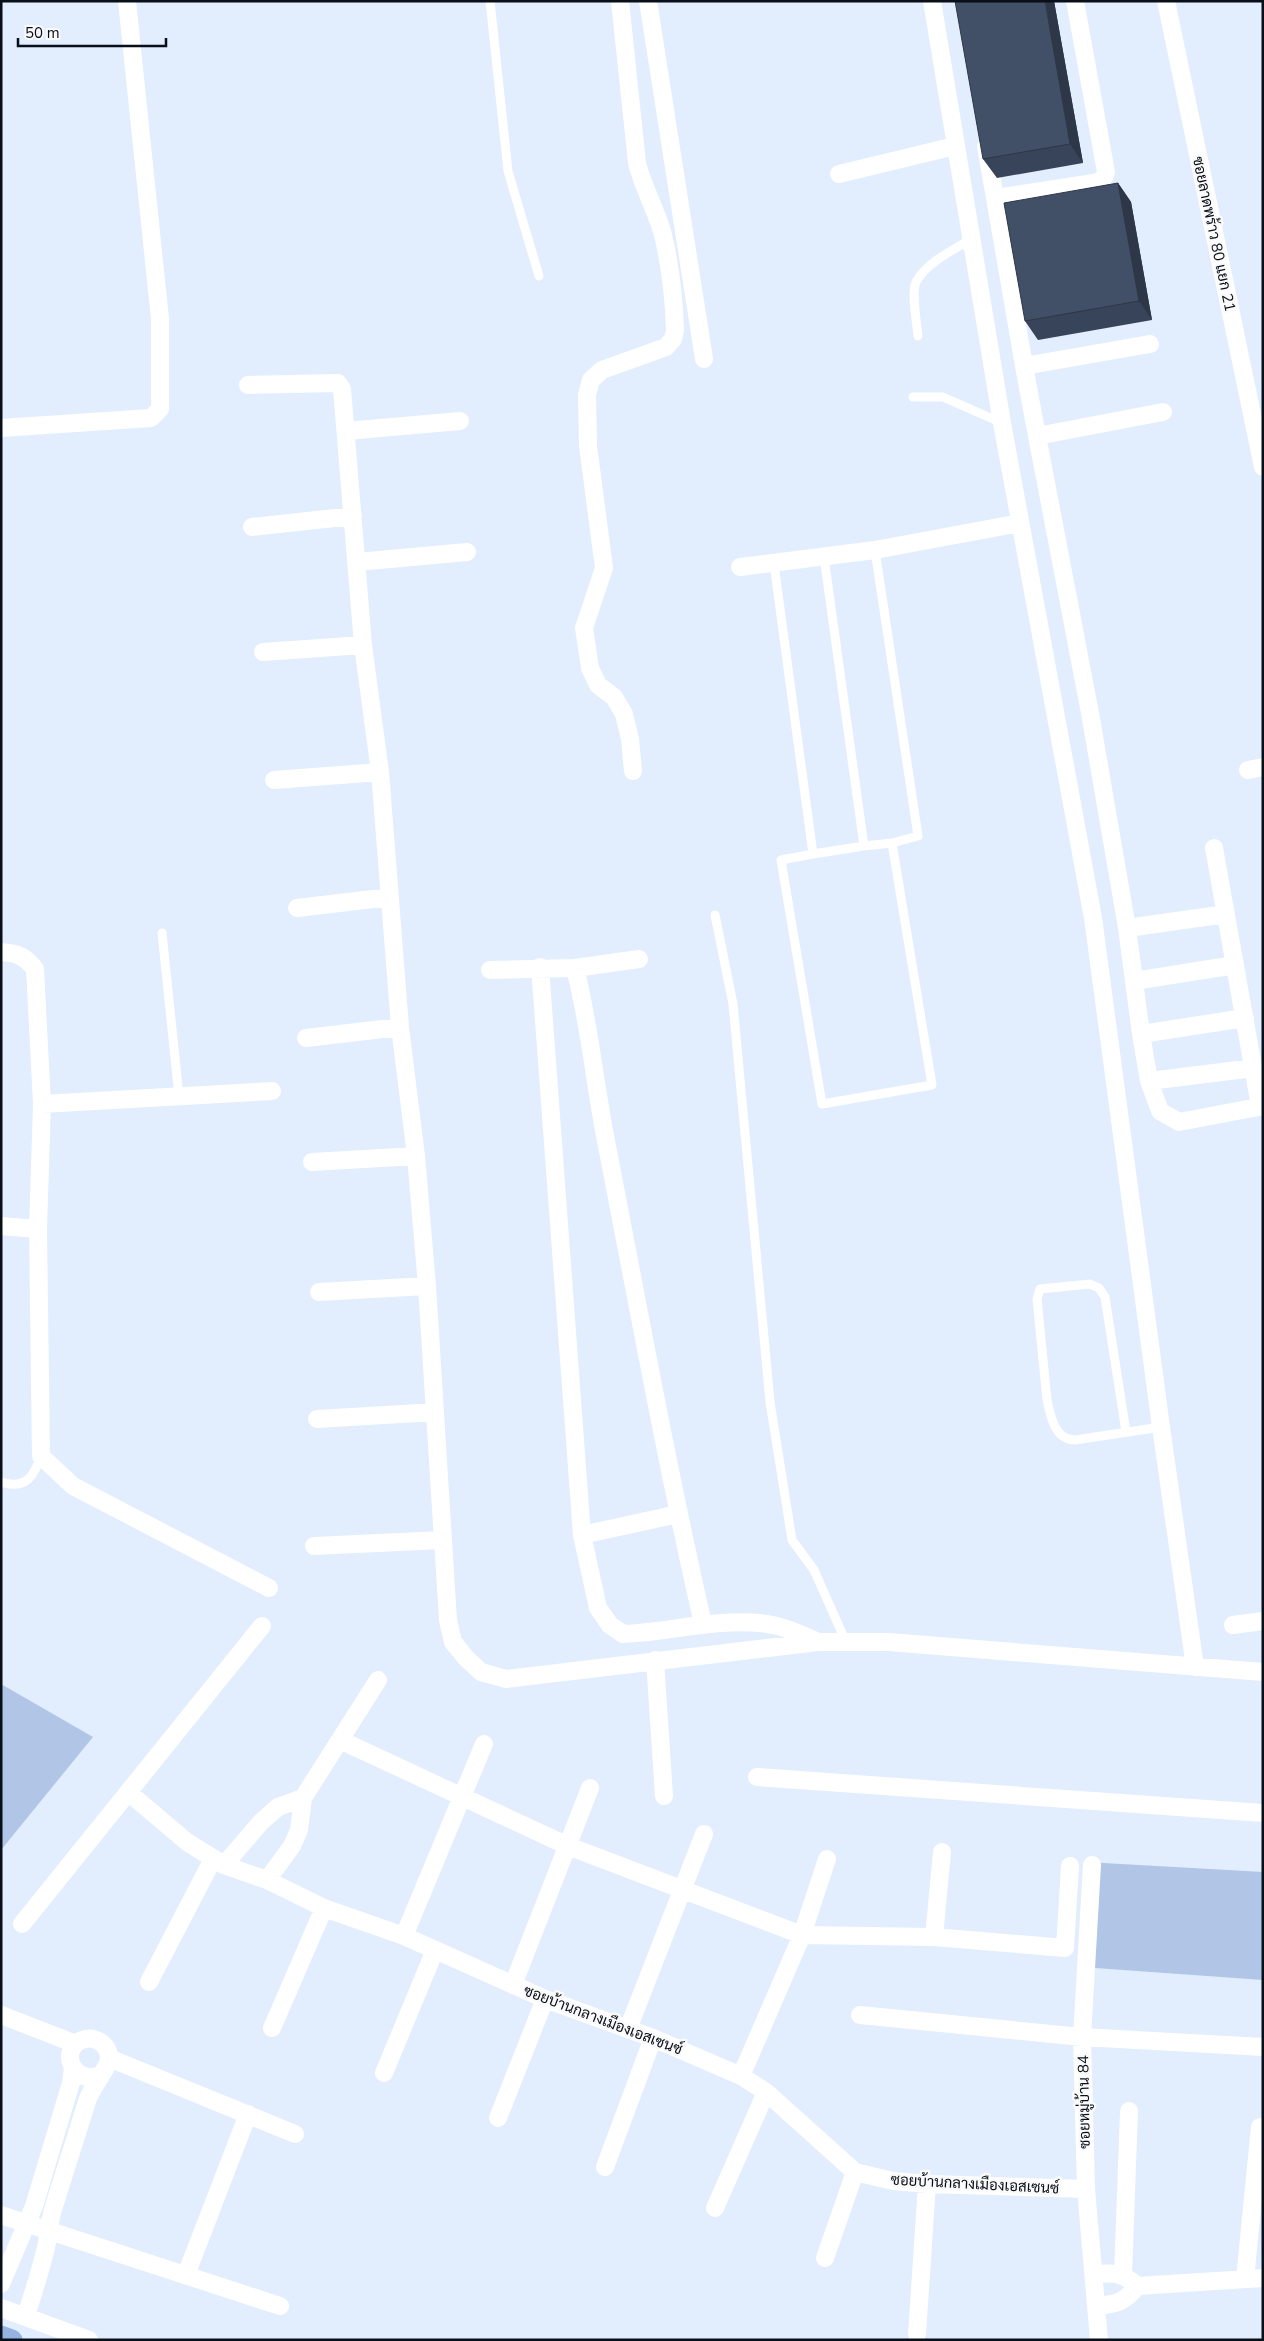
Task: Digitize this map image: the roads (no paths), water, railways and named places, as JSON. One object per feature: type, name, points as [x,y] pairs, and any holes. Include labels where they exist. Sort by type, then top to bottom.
[{"type":"street","points":[[1,428],[151,418],[160,409],[160,319],[127,1]]},
{"type":"street","points":[[620,1],[637,163],[643,186],[662,232],[675,330],[673,339],[666,347],[597,373],[588,385],[586,396],[588,446],[604,568],[584,628],[586,644],[590,668],[598,685],[614,697],[624,714],[630,739],[633,770]]},
{"type":"street","points":[[648,1],[704,359]]},
{"type":"street","points":[[932,1],[1002,423],[1093,918],[1195,1667]]},
{"type":"street","points":[[995,198],[1103,180],[1106,172],[1075,1]]},
{"type":"street","name":"ซอยลาดพร้าว 80 แยก 21","points":[[1166,1],[1263,467]]},
{"type":"street","points":[[983,129],[1024,366],[1088,704],[1127,928],[1141,1034],[1150,1081],[1160,1111],[1179,1122],[1262,1106],[1214,848]]},
{"type":"street","points":[[839,174],[955,146]]},
{"type":"street","points":[[1024,366],[1150,344]]},
{"type":"street","points":[[248,385],[338,383],[342,389],[363,645],[380,772],[400,1027],[416,1156],[427,1286],[448,1620],[453,1642],[481,1672],[506,1679],[818,1642],[889,1642],[1263,1672]]},
{"type":"street","points":[[1037,436],[1163,412]]},
{"type":"street","points":[[346,431],[460,421]]},
{"type":"street","points":[[252,527],[353,516]]},
{"type":"street","points":[[740,568],[875,550],[1020,522]]},
{"type":"street","points":[[357,562],[468,552]]},
{"type":"street","points":[[262,652],[363,645]]},
{"type":"street","points":[[274,780],[380,772]]},
{"type":"street","points":[[297,908],[390,897]]},
{"type":"street","points":[[1127,928],[1226,914]]},
{"type":"street","points":[[1,952],[12,952],[26,957],[35,969],[42,1104],[38,1228],[41,1456],[73,1486],[269,1588]]},
{"type":"street","points":[[490,970],[540,967],[575,968],[639,959]]},
{"type":"street","points":[[1134,982],[1235,966]]},
{"type":"street","points":[[540,967],[582,1535],[598,1608],[610,1625],[623,1634],[703,1624],[760,1623],[790,1629],[818,1642]]},
{"type":"street","points":[[575,968],[582,997],[600,1113],[678,1514],[703,1624]]},
{"type":"street","points":[[1141,1034],[1245,1018]]},
{"type":"street","points":[[306,1038],[400,1027]]},
{"type":"street","points":[[1150,1081],[1254,1068]]},
{"type":"street","points":[[42,1104],[272,1091]]},
{"type":"street","points":[[312,1162],[416,1156]]},
{"type":"street","points":[[1,1226],[38,1228]]},
{"type":"street","points":[[319,1292],[427,1286]]},
{"type":"street","points":[[317,1418],[435,1412]]},
{"type":"street","points":[[582,1535],[678,1514]]},
{"type":"street","points":[[314,1546],[442,1540]]},
{"type":"street","points":[[1232,1625],[1263,1621]]},
{"type":"street","points":[[22,1924],[262,1626]]},
{"type":"street","points":[[655,1660],[664,1796]]},
{"type":"street","points":[[267,1880],[292,1846],[299,1830],[303,1798],[378,1680]]},
{"type":"street","points":[[340,1740],[568,1846],[802,1935],[934,1936],[1065,1948],[1070,1866]]},
{"type":"street","points":[[404,1936],[484,1744]]},
{"type":"street","points":[[757,1777],[1263,1813]]},
{"type":"street","points":[[513,1985],[590,1788]]},
{"type":"street","name":"ซอยบ้านกลางเมืองเอสเซนซ์","points":[[128,1792],[187,1842],[218,1862],[267,1880],[324,1908],[404,1936],[545,1999],[653,2038],[741,2076],[766,2092],[855,2172],[893,2181],[927,2184],[1086,2189]]},
{"type":"street","points":[[149,1982],[218,1862],[278,1807],[303,1798]]},
{"type":"street","points":[[628,2029],[704,1834]]},
{"type":"street","points":[[934,1936],[942,1852]]},
{"type":"street","points":[[741,2076],[802,1935],[827,1859]]},
{"type":"street","name":"ซอยหมู่บ้าน 84","points":[[1092,1864],[1082,2037],[1086,2189],[1099,2336]]},
{"type":"street","points":[[272,2028],[324,1908]]},
{"type":"street","points":[[384,2073],[435,1950]]},
{"type":"street","points":[[498,2118],[545,1999]]},
{"type":"street","points":[[860,2015],[1082,2037],[1263,2047]]},
{"type":"street","points":[[1,2016],[76,2044]]},
{"type":"street","points":[[605,2167],[653,2038]]},
{"type":"street","points":[[1,2284],[34,2206],[71,2083],[73,2068],[70,2055],[76,2044],[81,2040],[94,2039],[105,2046],[109,2058],[108,2065],[100,2074],[91,2091],[52,2215],[26,2316]]},
{"type":"street","points":[[109,2058],[295,2134]]},
{"type":"street","points":[[73,2068],[82,2076],[88,2078],[100,2074]]},
{"type":"street","points":[[715,2208],[766,2092]]},
{"type":"street","points":[[1123,2274],[1130,2111]]},
{"type":"street","points":[[186,2275],[248,2114]]},
{"type":"street","points":[[1094,2274],[1114,2272],[1123,2274],[1137,2286],[1254,2279],[1260,2127]]},
{"type":"street","points":[[825,2258],[855,2172]]},
{"type":"street","points":[[917,2334],[927,2184]]},
{"type":"street","points":[[1,2215],[280,2306]]},
{"type":"street","points":[[1097,2306],[1124,2301],[1137,2286]]},
{"type":"street","points":[[1,2308],[80,2338]]},
{"type":"lane","points":[[490,1],[508,172],[539,276]]},
{"type":"lane","points":[[918,336],[914,295],[916,283],[927,269],[971,239]]},
{"type":"lane","points":[[913,397],[943,397],[1002,423]]},
{"type":"lane","points":[[875,550],[918,836],[892,843],[781,860],[822,1104],[932,1085],[892,843]]},
{"type":"lane","points":[[824,557],[864,846]]},
{"type":"lane","points":[[774,564],[813,854]]},
{"type":"lane","points":[[715,915],[733,1004],[770,1402],[792,1540],[814,1570],[846,1642]]},
{"type":"lane","points":[[162,933],[179,1096]]},
{"type":"lane","points":[[1126,1432],[1105,1297],[1099,1288],[1090,1284],[1040,1289],[1037,1299],[1046,1391],[1050,1415],[1056,1430],[1066,1439],[1126,1432],[1161,1427]]},
{"type":"lane","points":[[1,1482],[11,1486],[25,1482],[35,1474],[41,1456]]},
{"type":"waterway","points":[[1,2336],[12,2340]]}]
